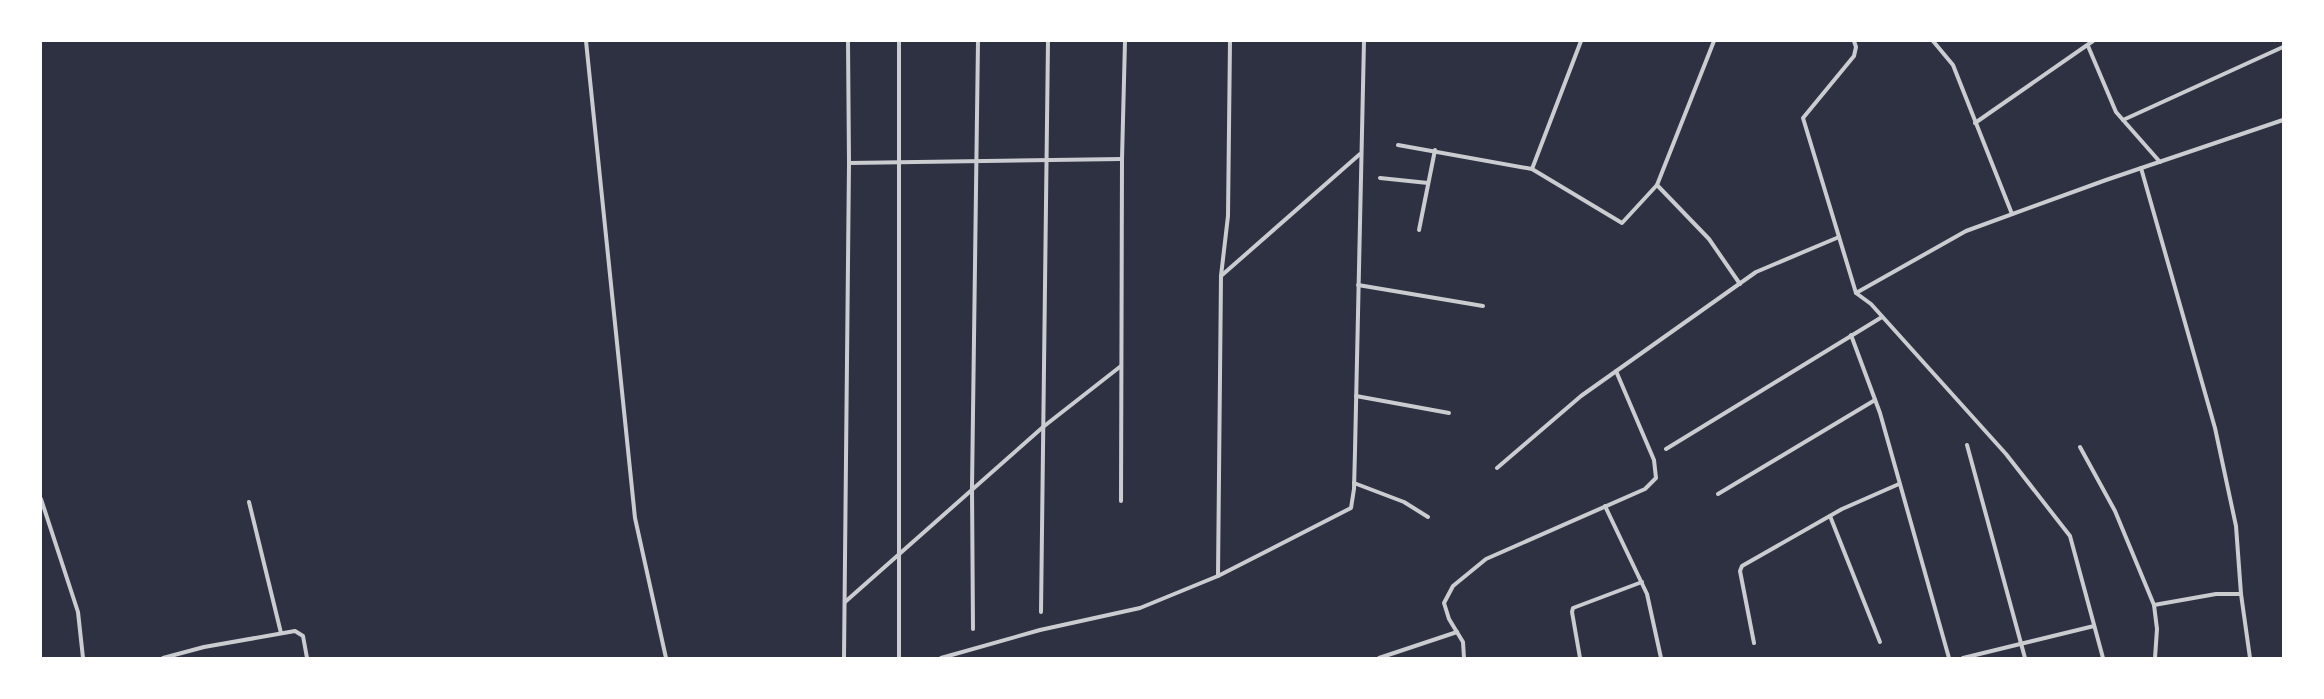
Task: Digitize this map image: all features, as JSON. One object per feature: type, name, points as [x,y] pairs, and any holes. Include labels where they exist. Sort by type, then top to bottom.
[{"type":"street","points":[[586,41],[636,518],[666,658]]},
{"type":"street","points":[[844,658],[849,163],[848,41]]},
{"type":"street","points":[[899,41],[899,658]]},
{"type":"street","points":[[973,629],[972,488],[978,41]]},
{"type":"street","points":[[1041,612],[1048,41]]},
{"type":"street","points":[[1121,501],[1122,159],[1125,41]]},
{"type":"street","points":[[1218,576],[1221,276],[1228,216],[1230,41]]},
{"type":"street","points":[[941,658],[1040,630],[1140,608],[1218,576],[1350,508],[1354,483],[1360,154],[1364,41]]},
{"type":"street","points":[[1532,169],[1581,41]]},
{"type":"street","points":[[1398,145],[1435,150],[1532,169],[1622,223],[1657,185],[1714,41]]},
{"type":"street","points":[[1854,41],[1856,47],[1854,56],[1803,118],[1856,293],[1871,304],[2006,454],[2070,536],[2103,658]]},
{"type":"street","points":[[1933,41],[1953,65],[2012,214]]},
{"type":"street","points":[[1975,123],[2088,46],[2093,41]]},
{"type":"street","points":[[2088,46],[2116,112],[2160,162]]},
{"type":"street","points":[[2123,120],[2283,47]]},
{"type":"street","points":[[1856,293],[1966,231],[2141,168],[2283,120]]},
{"type":"street","points":[[1419,230],[1435,150]]},
{"type":"street","points":[[1221,276],[1360,154]]},
{"type":"street","points":[[849,163],[1122,159]]},
{"type":"street","points":[[2141,168],[2215,428],[2236,526],[2241,594],[2250,658]]},
{"type":"street","points":[[1380,178],[1428,183]]},
{"type":"street","points":[[1657,185],[1709,239],[1740,284]]},
{"type":"street","points":[[1497,468],[1581,396],[1756,272],[1839,237]]},
{"type":"street","points":[[1358,284],[1483,306]]},
{"type":"street","points":[[1666,449],[1882,317]]},
{"type":"street","points":[[1851,336],[1876,400],[1949,658]]},
{"type":"street","points":[[845,602],[899,552],[1043,427],[1121,366]]},
{"type":"street","points":[[1464,658],[1463,642],[1449,619],[1444,603],[1453,586],[1486,559],[1645,489],[1656,478],[1654,460],[1616,371]]},
{"type":"street","points":[[1356,396],[1449,413]]},
{"type":"street","points":[[1718,494],[1876,400]]},
{"type":"street","points":[[1968,445],[2026,658]]},
{"type":"street","points":[[2080,447],[2115,511],[2154,605],[2157,629],[2155,658]]},
{"type":"street","points":[[1354,483],[1404,502],[1428,517]]},
{"type":"street","points":[[1754,643],[1740,571],[1742,566],[1830,516],[1899,484]]},
{"type":"street","points":[[41,499],[78,612],[83,658]]},
{"type":"street","points":[[249,502],[281,634]]},
{"type":"street","points":[[1605,506],[1648,594],[1661,658]]},
{"type":"street","points":[[1830,516],[1880,642]]},
{"type":"street","points":[[1580,658],[1572,612],[1573,608],[1642,582]]},
{"type":"street","points":[[2154,605],[2216,594],[2241,594]]},
{"type":"street","points":[[1963,658],[2094,626]]},
{"type":"street","points":[[163,658],[204,647],[295,631],[303,636],[307,658]]},
{"type":"street","points":[[1379,658],[1457,632]]}]
